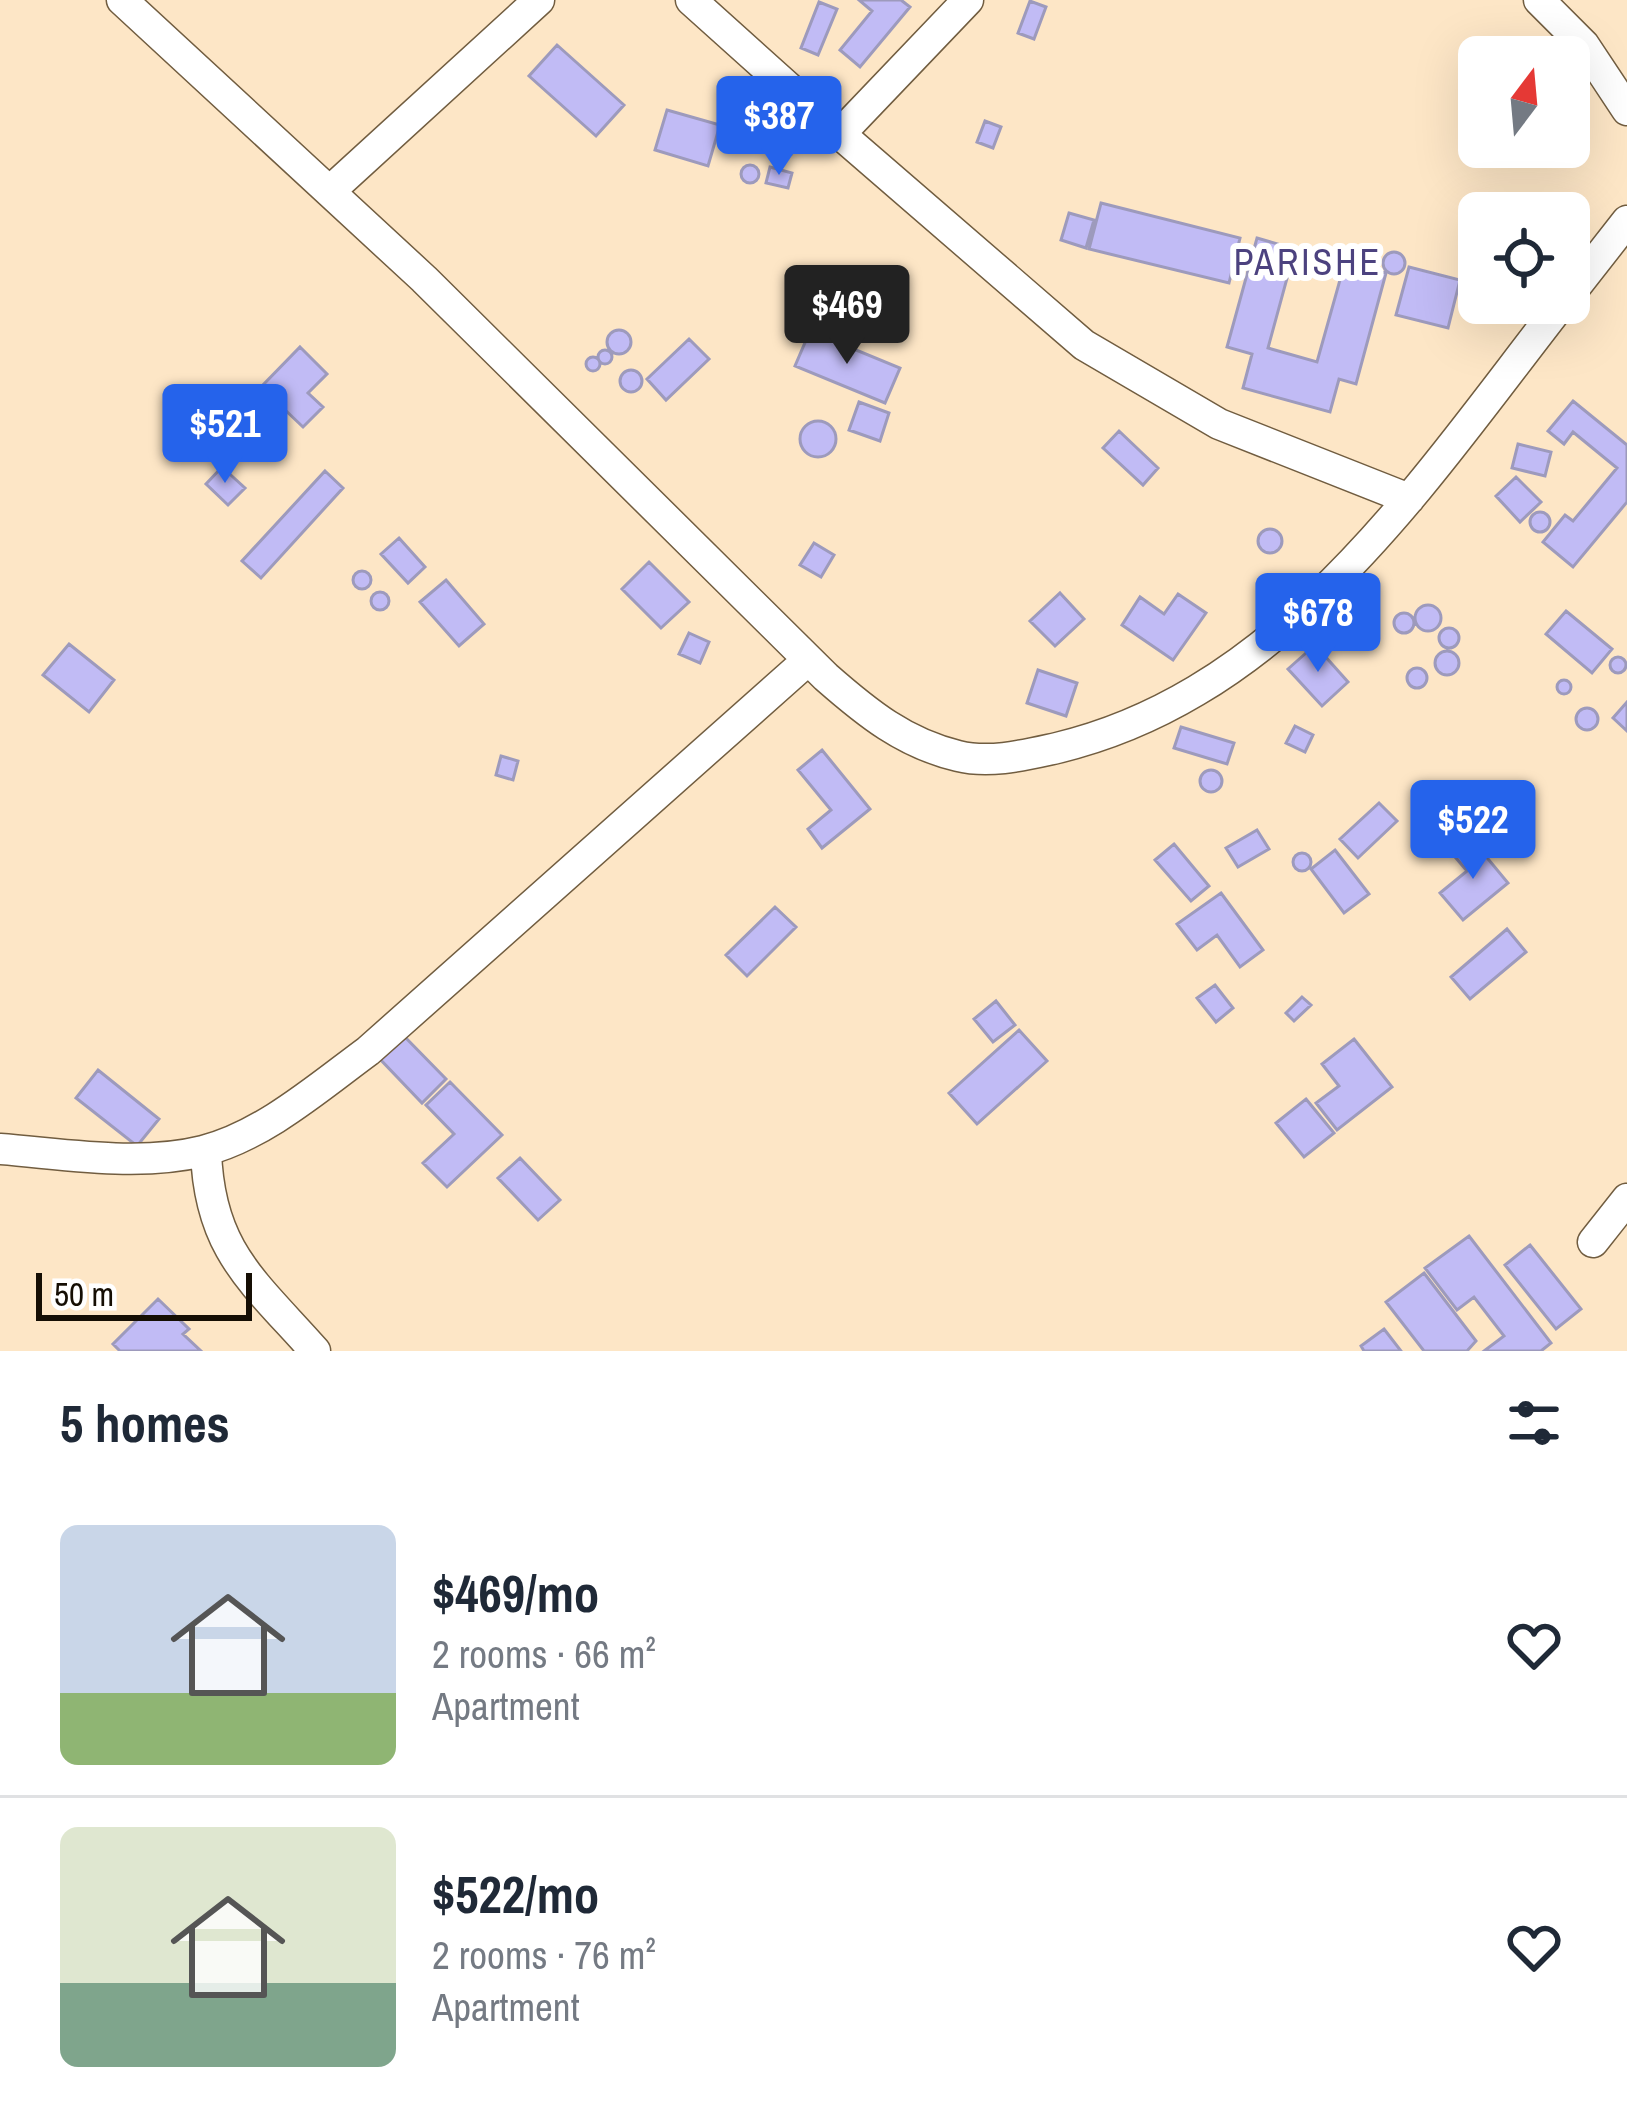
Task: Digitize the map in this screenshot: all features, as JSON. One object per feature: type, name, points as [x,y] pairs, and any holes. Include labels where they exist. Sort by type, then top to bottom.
[{"type":"street","points":[[122,0],[330,191],[872,718],[916,743],[963,758],[1013,758],[1081,742],[1211,685],[1266,646],[1409,499],[1546,324]]},
{"type":"street","points":[[330,191],[539,0]]},
{"type":"street","points":[[691,0],[1084,345],[1219,424],[1409,499]]},
{"type":"street","points":[[840,134],[968,0]]},
{"type":"street","points":[[1539,0],[1584,45],[1627,110]]},
{"type":"street","points":[[1590,268],[1627,221]]},
{"type":"street","points":[[0,1149],[161,1157],[206,1150],[289,1109],[368,1051],[808,660]]},
{"type":"street","points":[[206,1150],[208,1200],[220,1235],[242,1269],[315,1351]]},
{"type":"street","points":[[1593,1242],[1627,1198]]},
{"type":"building","points":[[859,0],[901,0],[910,7],[860,67],[840,50],[872,11]]},
{"type":"building","points":[[1030,1],[1046,7],[1034,39],[1018,33]]},
{"type":"building","points":[[819,2],[837,9],[818,55],[801,48]]},
{"type":"building","points":[[557,45],[624,105],[596,136],[529,76]]},
{"type":"building","points":[[667,110],[720,125],[708,166],[655,150]]},
{"type":"building","points":[[985,121],[1001,127],[993,148],[977,142]]},
{"type":"building","points":[[768,127],[796,135],[791,154],[762,145]]},
{"type":"building","points":[[750,165],[759,174],[750,183],[741,174]]},
{"type":"building","points":[[770,167],[792,173],[788,188],[766,183]]},
{"type":"building","points":[[1101,203],[1240,238],[1229,283],[1089,249]]},
{"type":"building","points":[[1069,213],[1094,220],[1086,248],[1061,240]]},
{"type":"building","points":[[1257,238],[1295,249],[1268,348],[1317,362],[1345,262],[1386,273],[1356,384],[1339,379],[1330,412],[1243,388],[1252,354],[1227,347]]},
{"type":"building","points":[[1394,252],[1405,263],[1394,274],[1383,263]]},
{"type":"building","points":[[1409,267],[1458,279],[1448,328],[1396,315]]},
{"type":"building","points":[[619,330],[628,333],[628,351],[619,354],[610,351],[607,342],[610,333]]},
{"type":"building","points":[[810,331],[900,368],[885,403],[795,366]]},
{"type":"building","points":[[689,339],[709,359],[666,400],[647,379]]},
{"type":"building","points":[[300,347],[327,374],[308,393],[323,407],[303,427],[261,387]]},
{"type":"building","points":[[605,350],[612,357],[605,364],[598,357]]},
{"type":"building","points":[[593,357],[600,364],[593,371],[586,364]]},
{"type":"building","points":[[631,370],[642,381],[631,392],[620,381]]},
{"type":"building","points":[[1573,401],[1627,445],[1627,502],[1573,567],[1543,542],[1565,515],[1573,521],[1617,468],[1573,432],[1564,444],[1548,431]]},
{"type":"building","points":[[859,402],[889,413],[880,441],[849,430]]},
{"type":"building","points":[[818,421],[831,426],[836,439],[831,452],[818,457],[805,452],[800,439],[805,426]]},
{"type":"building","points":[[1119,431],[1158,468],[1143,485],[1103,448]]},
{"type":"building","points":[[1518,444],[1551,452],[1545,476],[1512,468]]},
{"type":"building","points":[[222,467],[245,488],[228,505],[206,484]]},
{"type":"building","points":[[325,471],[343,488],[261,578],[242,561]]},
{"type":"building","points":[[1516,477],[1541,502],[1520,522],[1496,496]]},
{"type":"building","points":[[1540,512],[1550,522],[1540,532],[1530,522]]},
{"type":"building","points":[[1270,529],[1279,532],[1279,550],[1270,553],[1261,550],[1258,541],[1261,532]]},
{"type":"building","points":[[399,538],[425,567],[408,583],[381,554]]},
{"type":"building","points":[[814,543],[834,555],[821,577],[800,565]]},
{"type":"building","points":[[649,562],[689,602],[661,628],[622,589]]},
{"type":"building","points":[[362,571],[371,580],[362,589],[353,580]]},
{"type":"building","points":[[446,580],[484,624],[459,646],[420,602]]},
{"type":"building","points":[[380,592],[389,601],[380,610],[371,601]]},
{"type":"building","points":[[1060,593],[1084,619],[1055,646],[1030,621]]},
{"type":"building","points":[[1178,594],[1206,613],[1173,660],[1122,625],[1140,597],[1164,614]]},
{"type":"building","points":[[1428,605],[1441,618],[1428,631],[1415,618]]},
{"type":"building","points":[[1566,611],[1612,649],[1592,673],[1546,634]]},
{"type":"building","points":[[1404,613],[1414,623],[1404,633],[1394,623]]},
{"type":"building","points":[[1449,628],[1459,638],[1449,648],[1439,638]]},
{"type":"building","points":[[689,633],[709,642],[700,663],[679,654]]},
{"type":"building","points":[[69,644],[114,680],[89,712],[43,675]]},
{"type":"building","points":[[1315,645],[1348,682],[1322,706],[1288,669]]},
{"type":"building","points":[[1442,651],[1452,651],[1459,663],[1452,675],[1442,675],[1435,668],[1435,658]]},
{"type":"building","points":[[1618,657],[1626,665],[1618,673],[1610,665]]},
{"type":"building","points":[[1417,668],[1427,678],[1417,688],[1407,678]]},
{"type":"building","points":[[1038,670],[1077,683],[1066,716],[1027,703]]},
{"type":"building","points":[[1564,680],[1571,687],[1564,694],[1557,687]]},
{"type":"building","points":[[1627,702],[1627,731],[1613,718]]},
{"type":"building","points":[[1587,708],[1598,719],[1587,730],[1576,719]]},
{"type":"building","points":[[1295,726],[1313,735],[1305,752],[1286,743]]},
{"type":"building","points":[[1181,727],[1234,743],[1227,764],[1174,748]]},
{"type":"building","points":[[822,750],[870,809],[822,848],[808,829],[831,810],[798,770]]},
{"type":"building","points":[[501,756],[518,761],[513,780],[496,775]]},
{"type":"building","points":[[1211,770],[1222,781],[1211,792],[1200,781]]},
{"type":"building","points":[[1379,803],[1397,821],[1358,858],[1340,839]]},
{"type":"building","points":[[1257,830],[1269,849],[1238,867],[1226,848]]},
{"type":"building","points":[[1474,842],[1508,883],[1463,920],[1440,893],[1467,871],[1455,857]]},
{"type":"building","points":[[1174,844],[1209,886],[1191,901],[1155,860]]},
{"type":"building","points":[[1335,850],[1369,894],[1344,913],[1311,869]]},
{"type":"building","points":[[1302,853],[1311,862],[1302,871],[1293,862]]},
{"type":"building","points":[[1221,893],[1263,950],[1240,967],[1217,935],[1197,950],[1177,924]]},
{"type":"building","points":[[775,907],[796,927],[747,976],[726,955]]},
{"type":"building","points":[[1507,929],[1526,952],[1470,999],[1451,977]]},
{"type":"building","points":[[1215,985],[1233,1008],[1216,1022],[1197,998]]},
{"type":"building","points":[[1302,997],[1311,1005],[1294,1021],[1286,1013]]},
{"type":"building","points":[[996,1001],[1015,1025],[993,1042],[974,1019]]},
{"type":"building","points":[[1019,1030],[1047,1061],[977,1124],[949,1093]]},
{"type":"building","points":[[402,1034],[446,1079],[422,1103],[378,1057]]},
{"type":"building","points":[[1354,1039],[1392,1087],[1337,1130],[1316,1103],[1339,1086],[1322,1064]]},
{"type":"building","points":[[98,1070],[159,1119],[137,1146],[76,1098]]},
{"type":"building","points":[[450,1082],[502,1135],[447,1187],[423,1163],[454,1134],[426,1105]]},
{"type":"building","points":[[1306,1099],[1334,1133],[1304,1157],[1276,1123]]},
{"type":"building","points":[[520,1158],[560,1200],[538,1220],[498,1178]]},
{"type":"building","points":[[1469,1236],[1551,1343],[1541,1351],[1484,1351],[1504,1336],[1474,1297],[1457,1310],[1425,1268]]},
{"type":"building","points":[[1530,1245],[1581,1309],[1556,1329],[1505,1265]]},
{"type":"building","points":[[1424,1273],[1476,1341],[1467,1351],[1424,1351],[1386,1302]]},
{"type":"building","points":[[158,1299],[189,1329],[183,1334],[201,1351],[120,1351],[113,1344]]},
{"type":"building","points":[[1384,1329],[1401,1351],[1364,1351],[1361,1346]]},
{"type":"district","name":"PARISHE","points":[[1308,262]]}]
